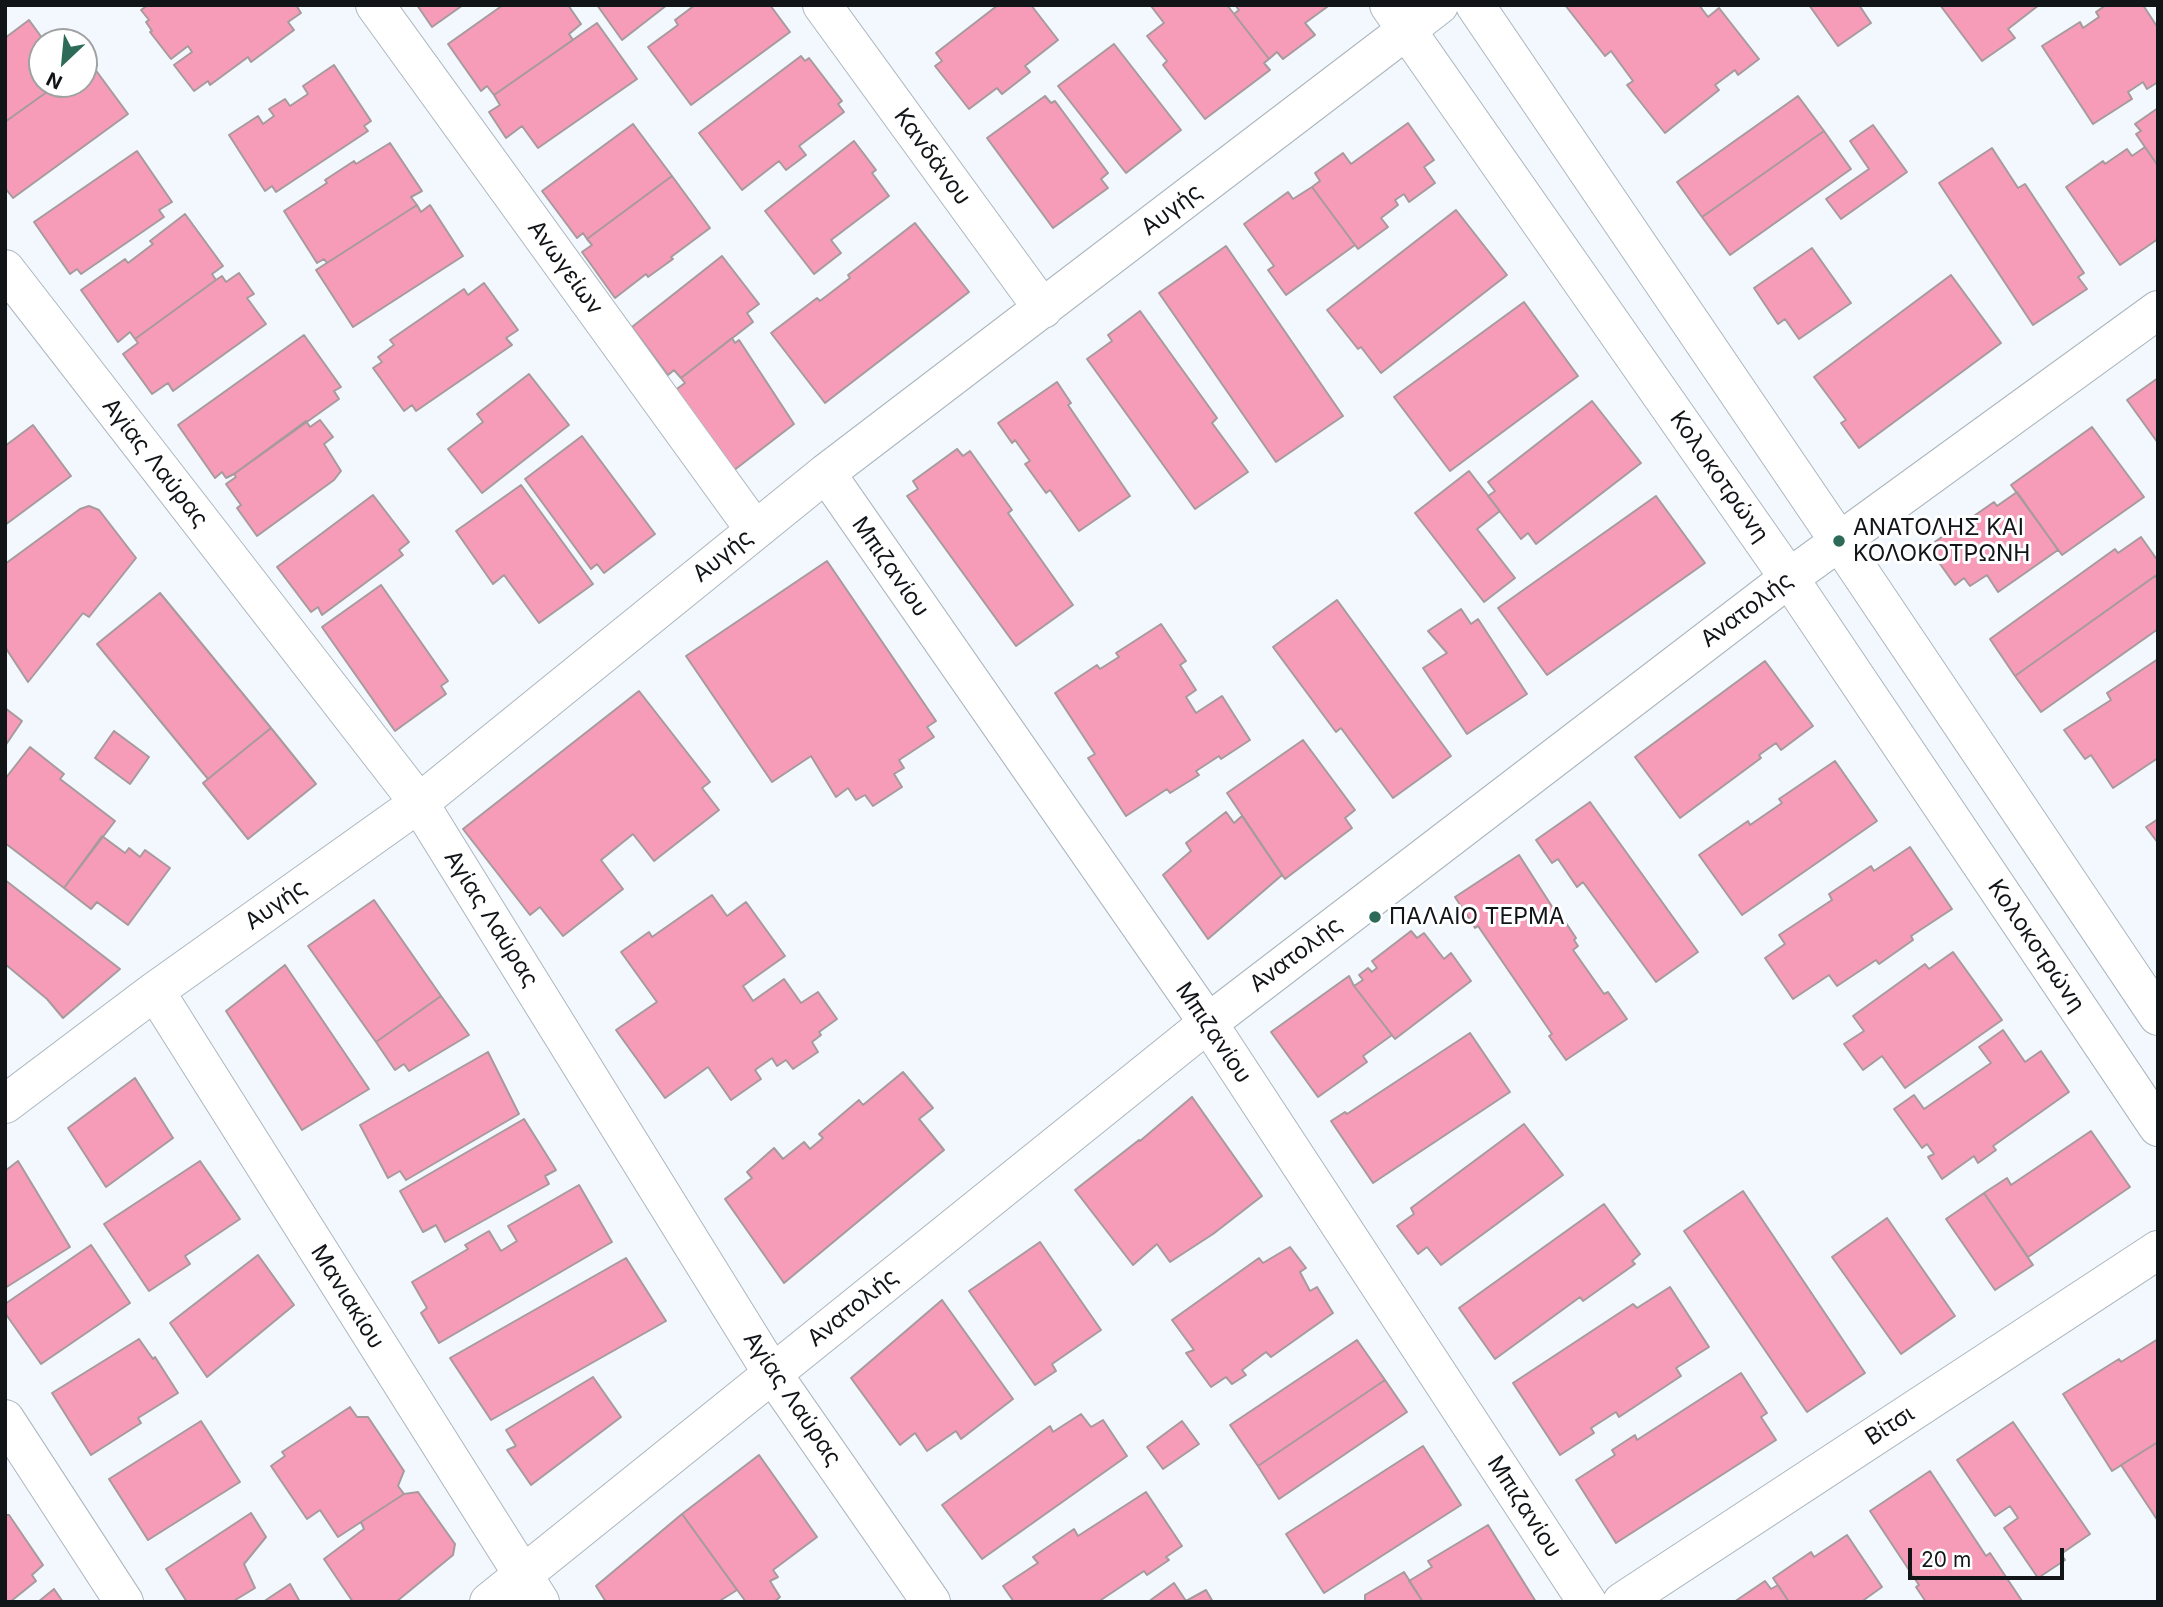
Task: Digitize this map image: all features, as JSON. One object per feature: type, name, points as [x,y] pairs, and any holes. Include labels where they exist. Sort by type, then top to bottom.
[{"type":"street","name":"Ανωγείων","points":[[375,5],[755,530]]},
{"type":"street","name":"Κανδάνου","points":[[822,5],[1043,309]]},
{"type":"street","name":"Αυγής","points":[[5,1104],[155,991],[419,803],[825,473],[1043,309],[1398,17],[1439,5]]},
{"type":"street","points":[[1475,5],[2158,1016]]},
{"type":"street","name":"Κολοκοτρώνη","points":[[1398,17],[1789,578],[2158,1127]]},
{"type":"street","name":"Αγίας Λαύρας","points":[[5,269],[419,803],[772,1373],[931,1602]]},
{"type":"street","name":"Ανατολής","points":[[489,1602],[531,1588],[772,1373],[1208,1023],[1789,578],[2158,310]]},
{"type":"street","name":"Μπιζανίου","points":[[825,473],[1208,1023],[1587,1602]]},
{"type":"street","name":"Μανιακίου","points":[[155,991],[531,1588]]},
{"type":"street","name":"Βίτσι","points":[[1622,1602],[2158,1250]]},
{"type":"street","points":[[5,1419],[124,1602]]},
{"type":"building","points":[[148,5],[296,5],[301,13],[288,22],[294,30],[251,62],[248,57],[210,85],[208,81],[194,91],[174,65],[192,52],[188,46],[171,59],[150,32],[152,31],[146,22],[149,20],[141,10]]},
{"type":"building","points":[[417,5],[463,5],[432,27]]},
{"type":"building","points":[[503,5],[568,5],[581,24],[569,34],[573,40],[494,95],[487,86],[481,91],[448,44]]},
{"type":"building","points":[[597,5],[667,5],[622,40]]},
{"type":"building","points":[[695,5],[770,5],[790,32],[691,105],[648,47],[678,25],[675,20]]},
{"type":"building","points":[[998,5],[1031,5],[1058,40],[1025,66],[1030,72],[1002,94],[997,88],[969,109],[935,66],[942,61],[936,53]]},
{"type":"building","points":[[1227,5],[1269,59],[1264,63],[1270,70],[1205,119],[1163,65],[1167,61],[1147,36],[1164,23],[1151,6]]},
{"type":"building","points":[[1235,5],[1327,7],[1305,23],[1315,35],[1283,59],[1277,52],[1269,59],[1234,14],[1239,10]]},
{"type":"building","points":[[1565,5],[1699,5],[1708,17],[1719,8],[1759,59],[1738,75],[1735,70],[1715,85],[1719,90],[1665,133],[1627,85],[1633,81],[1611,51],[1605,56]]},
{"type":"building","points":[[1809,5],[1859,5],[1871,23],[1838,46]]},
{"type":"building","points":[[1940,5],[2039,5],[2008,29],[2015,38],[1982,61]]},
{"type":"building","points":[[2106,5],[2143,5],[2158,28],[2158,82],[2147,89],[2143,82],[2128,92],[2132,99],[2093,124],[2042,46],[2080,22],[2083,28],[2099,17],[2096,12]]},
{"type":"building","points":[[29,20],[35,28],[28,28],[28,98],[38,98],[5,122],[5,38]]},
{"type":"building","points":[[597,23],[637,79],[538,148],[522,126],[506,138],[489,112],[500,105],[494,95]]},
{"type":"building","points":[[1114,44],[1181,130],[1126,173],[1058,86]]},
{"type":"building","points":[[801,56],[805,61],[809,58],[842,101],[838,104],[844,112],[799,146],[806,155],[786,170],[779,161],[742,190],[699,133]]},
{"type":"building","points":[[334,65],[371,121],[364,126],[368,131],[276,192],[272,186],[265,191],[229,135],[258,116],[263,124],[274,116],[269,109],[285,99],[290,106],[308,94],[303,86]]},
{"type":"building","points":[[98,73],[128,114],[13,198],[5,188],[5,122],[38,98],[98,98]]},
{"type":"building","points":[[1045,96],[1051,103],[1055,101],[1108,173],[1101,179],[1108,188],[1053,228],[987,138]]},
{"type":"building","points":[[1798,96],[1824,131],[1702,217],[1677,182]]},
{"type":"building","points":[[2158,108],[2158,166],[2136,134],[2141,131],[2135,124]]},
{"type":"building","points":[[1408,123],[1434,160],[1424,167],[1435,183],[1409,202],[1404,194],[1395,200],[1398,205],[1381,218],[1388,227],[1358,249],[1312,187],[1320,181],[1315,173],[1343,153],[1351,164]]},
{"type":"building","points":[[633,124],[672,176],[587,239],[583,233],[577,238],[542,191]]},
{"type":"building","points":[[1873,125],[1907,172],[1841,219],[1826,199],[1869,169],[1850,141]]},
{"type":"building","points":[[1824,131],[1851,169],[1730,255],[1702,217]]},
{"type":"building","points":[[854,141],[876,170],[872,173],[889,196],[831,240],[841,253],[814,274],[765,211]]},
{"type":"building","points":[[390,143],[422,191],[411,197],[417,205],[327,263],[324,259],[317,263],[284,211],[327,183],[325,180],[354,161],[356,164]]},
{"type":"building","points":[[2145,147],[2158,166],[2158,239],[2120,265],[2066,187],[2103,161],[2105,164],[2127,149],[2132,156]]},
{"type":"building","points":[[1992,148],[2018,188],[2025,184],[2084,273],[2078,277],[2087,289],[2033,325],[1939,183]]},
{"type":"building","points":[[137,151],[172,202],[159,210],[164,217],[81,274],[77,269],[70,274],[34,222]]},
{"type":"building","points":[[672,176],[710,228],[671,257],[673,259],[648,277],[646,274],[615,298],[582,252],[592,245],[587,239]]},
{"type":"building","points":[[1312,187],[1355,245],[1286,295],[1268,270],[1274,266],[1244,224],[1288,192],[1293,199]]},
{"type":"building","points":[[417,205],[421,212],[430,205],[463,256],[353,327],[316,270]]},
{"type":"building","points":[[1456,210],[1507,275],[1381,373],[1327,310]]},
{"type":"building","points":[[185,214],[223,266],[212,274],[216,280],[135,339],[130,332],[118,342],[81,290],[125,259],[128,263],[153,244],[150,241]]},
{"type":"building","points":[[915,223],[969,292],[825,403],[771,333],[817,298],[820,301],[850,278],[848,275]]},
{"type":"building","points":[[1226,246],[1343,416],[1276,462],[1159,293]]},
{"type":"building","points":[[1812,248],[1851,303],[1799,339],[1785,319],[1778,324],[1754,288]]},
{"type":"building","points":[[722,256],[759,304],[747,313],[753,322],[681,378],[674,370],[668,375],[632,327]]},
{"type":"building","points":[[239,273],[254,294],[247,298],[266,324],[173,391],[168,383],[152,394],[123,354],[138,343],[135,339],[216,280],[222,276],[226,282]]},
{"type":"building","points":[[1951,275],[2001,343],[1859,448],[1841,423],[1846,420],[1814,377]]},
{"type":"building","points":[[484,283],[518,330],[506,338],[512,345],[416,411],[412,405],[404,411],[373,368],[382,362],[378,357],[394,345],[390,340],[464,289],[468,295]]},
{"type":"building","points":[[1524,302],[1578,376],[1450,471],[1394,397]]},
{"type":"building","points":[[1140,311],[1217,418],[1212,423],[1248,472],[1195,509],[1087,359],[1112,341],[1108,335]]},
{"type":"building","points":[[304,335],[341,387],[334,391],[339,399],[234,474],[226,478],[222,472],[215,478],[178,425]]},
{"type":"building","points":[[732,338],[735,343],[739,340],[794,424],[733,471],[674,391],[685,383],[681,378]]},
{"type":"building","points":[[529,374],[569,425],[482,493],[448,449],[483,422],[477,414]]},
{"type":"building","points":[[2158,378],[2158,443],[2127,400]]},
{"type":"building","points":[[1057,382],[1071,403],[1068,405],[1130,496],[1079,531],[1050,490],[1046,493],[1025,464],[1030,461],[1015,440],[1012,443],[998,423]]},
{"type":"building","points":[[1592,401],[1641,463],[1536,544],[1528,533],[1521,539],[1488,496],[1495,491],[1488,482]]},
{"type":"building","points":[[320,420],[333,437],[324,444],[341,471],[334,480],[257,536],[237,508],[241,505],[226,484],[236,477],[234,474],[306,421],[310,427]]},
{"type":"building","points":[[33,425],[71,476],[5,525],[5,446]]},
{"type":"building","points":[[2092,427],[2144,497],[2062,555],[2011,485]]},
{"type":"building","points":[[582,436],[655,534],[604,573],[597,564],[591,569],[525,479]]},
{"type":"building","points":[[957,449],[963,456],[970,451],[1012,510],[1008,513],[1073,605],[1016,646],[907,496],[918,489],[913,481]]},
{"type":"building","points":[[1469,471],[1500,511],[1477,529],[1515,578],[1484,602],[1415,513]]},
{"type":"building","points":[[521,485],[593,584],[539,623],[504,575],[493,584],[456,531]]},
{"type":"building","points":[[2017,492],[2058,550],[1998,592],[1987,575],[1970,586],[1964,578],[1955,585],[1928,547],[1957,526],[1963,534],[1972,527],[1968,520],[1994,502],[1997,506]]},
{"type":"building","points":[[373,495],[409,542],[399,550],[403,555],[322,615],[318,607],[311,612],[277,567]]},
{"type":"building","points":[[1656,496],[1705,563],[1547,675],[1498,608]]},
{"type":"building","points":[[89,506],[99,510],[136,558],[89,617],[83,613],[28,682],[5,647],[5,564],[80,509]]},
{"type":"building","points":[[2141,537],[2158,561],[2158,574],[2015,676],[1990,639],[2115,549],[2118,553]]},
{"type":"building","points":[[827,561],[936,721],[927,727],[934,737],[899,760],[904,768],[894,774],[902,787],[873,806],[865,795],[856,800],[848,788],[836,797],[811,756],[772,782],[686,656]]},
{"type":"building","points":[[2155,576],[2158,579],[2158,629],[2041,712],[2015,676]]},
{"type":"building","points":[[381,585],[448,681],[441,686],[446,694],[395,731],[322,627]]},
{"type":"building","points":[[160,593],[271,728],[208,779],[97,644]]},
{"type":"building","points":[[1337,600],[1451,756],[1393,798],[1341,728],[1336,732],[1273,647]]},
{"type":"building","points":[[1461,609],[1471,624],[1478,619],[1527,694],[1467,734],[1423,668],[1447,653],[1428,631]]},
{"type":"building","points":[[1161,624],[1186,661],[1180,665],[1196,690],[1186,697],[1196,713],[1222,696],[1250,740],[1196,771],[1199,775],[1170,793],[1167,789],[1126,816],[1088,758],[1095,754],[1055,693],[1097,665],[1100,669],[1119,657],[1116,653]]},
{"type":"building","points":[[2158,659],[2158,758],[2113,788],[2091,755],[2085,759],[2064,730],[2111,700],[2107,693]]},
{"type":"building","points":[[1765,661],[1813,726],[1781,750],[1776,743],[1759,755],[1761,758],[1680,818],[1635,757]]},
{"type":"building","points":[[639,691],[710,782],[702,788],[719,810],[654,861],[633,834],[601,860],[623,889],[563,936],[540,907],[530,915],[463,829]]},
{"type":"building","points":[[5,708],[22,721],[5,746]]},
{"type":"building","points":[[271,728],[316,784],[248,839],[203,783]]},
{"type":"building","points":[[114,731],[149,757],[130,784],[95,758]]},
{"type":"building","points":[[1303,740],[1355,810],[1345,818],[1352,828],[1285,879],[1227,793]]},
{"type":"building","points":[[30,747],[64,774],[60,779],[115,821],[64,888],[5,843],[5,779]]},
{"type":"building","points":[[1835,761],[1877,821],[1742,915],[1699,855],[1748,821],[1750,825],[1782,803],[1779,799]]},
{"type":"building","points":[[1590,802],[1698,952],[1656,982],[1583,882],[1577,887],[1558,859],[1552,863],[1536,840]]},
{"type":"building","points":[[1226,812],[1234,823],[1242,816],[1282,875],[1208,939],[1163,875],[1191,851],[1186,843]]},
{"type":"building","points":[[2158,819],[2158,843],[2146,827]]},
{"type":"building","points":[[102,836],[125,853],[129,848],[140,857],[145,850],[170,868],[128,925],[97,902],[91,909],[64,888]]},
{"type":"building","points":[[1910,847],[1952,909],[1911,936],[1913,940],[1879,964],[1876,960],[1837,986],[1829,975],[1793,999],[1765,958],[1785,944],[1779,935],[1832,900],[1829,894],[1871,866],[1874,871]]},
{"type":"building","points":[[1519,855],[1560,919],[1562,917],[1576,938],[1574,940],[1578,946],[1573,950],[1604,994],[1608,992],[1627,1019],[1566,1060],[1549,1036],[1552,1034],[1455,897]]},
{"type":"building","points":[[5,880],[120,969],[63,1018],[47,999],[5,964]]},
{"type":"building","points":[[712,895],[727,916],[746,902],[785,956],[743,986],[753,1001],[784,979],[801,1003],[818,992],[837,1019],[819,1032],[821,1035],[812,1042],[818,1052],[793,1069],[786,1060],[777,1066],[772,1058],[755,1070],[761,1079],[731,1100],[708,1067],[665,1098],[616,1030],[657,1002],[621,952],[649,932],[652,937]]},
{"type":"building","points":[[374,900],[441,996],[376,1042],[308,946]]},
{"type":"building","points":[[1411,931],[1417,938],[1424,933],[1444,959],[1451,953],[1471,981],[1395,1039],[1354,986],[1363,980],[1359,975],[1368,968],[1372,972],[1377,968],[1372,961]]},
{"type":"building","points":[[1953,952],[2002,1020],[1905,1088],[1882,1056],[1863,1070],[1844,1044],[1864,1031],[1853,1016],[1925,964],[1929,969]]},
{"type":"building","points":[[285,965],[369,1089],[302,1130],[226,1011]]},
{"type":"building","points":[[1349,976],[1392,1035],[1363,1056],[1367,1062],[1318,1097],[1271,1032]]},
{"type":"building","points":[[441,996],[469,1035],[409,1071],[404,1064],[395,1070],[376,1042]]},
{"type":"building","points":[[2003,1030],[2025,1062],[2041,1051],[2069,1092],[1993,1146],[1996,1150],[1978,1163],[1974,1156],[1942,1179],[1928,1157],[1934,1154],[1927,1144],[1922,1148],[1894,1109],[1914,1095],[1924,1109],[1991,1063],[1979,1047]]},
{"type":"building","points":[[1470,1033],[1510,1092],[1373,1183],[1331,1121],[1345,1112],[1347,1114]]},
{"type":"building","points":[[488,1052],[519,1114],[406,1180],[400,1171],[388,1178],[360,1125]]},
{"type":"building","points":[[903,1072],[933,1108],[919,1119],[944,1150],[784,1283],[725,1199],[752,1178],[747,1172],[774,1148],[783,1159],[804,1142],[810,1149],[823,1138],[819,1134],[859,1100],[863,1105]]},
{"type":"building","points":[[135,1078],[173,1138],[106,1187],[68,1128]]},
{"type":"building","points":[[1192,1097],[1262,1196],[1213,1234],[1170,1262],[1157,1244],[1133,1265],[1075,1190]]},
{"type":"building","points":[[524,1119],[556,1170],[545,1176],[549,1184],[445,1242],[436,1225],[423,1232],[400,1191]]},
{"type":"building","points":[[1524,1124],[1563,1175],[1441,1265],[1427,1247],[1418,1254],[1397,1226],[1414,1214],[1411,1208]]},
{"type":"building","points":[[2091,1131],[2130,1187],[2028,1257],[1984,1193],[2007,1178],[2011,1185]]},
{"type":"building","points":[[18,1161],[70,1247],[5,1288],[5,1171]]},
{"type":"building","points":[[200,1161],[240,1219],[185,1256],[190,1264],[149,1291],[104,1224]]},
{"type":"building","points":[[579,1185],[612,1242],[439,1343],[421,1313],[427,1308],[412,1282],[468,1249],[465,1245],[489,1231],[501,1251],[517,1241],[508,1226]]},
{"type":"building","points":[[1743,1191],[1865,1373],[1807,1412],[1684,1231]]},
{"type":"building","points":[[1984,1193],[2033,1265],[1995,1290],[1946,1219]]},
{"type":"building","points":[[1604,1204],[1640,1254],[1632,1261],[1635,1264],[1583,1301],[1580,1297],[1495,1359],[1459,1308]]},
{"type":"building","points":[[1887,1218],[1955,1316],[1901,1354],[1832,1257]]},
{"type":"building","points":[[1040,1242],[1101,1330],[1052,1364],[1056,1371],[1035,1385],[969,1291]]},
{"type":"building","points":[[91,1245],[130,1303],[41,1364],[5,1313],[5,1304]]},
{"type":"building","points":[[1290,1247],[1306,1268],[1300,1272],[1310,1291],[1317,1287],[1333,1313],[1271,1357],[1266,1352],[1242,1370],[1246,1375],[1232,1384],[1226,1377],[1211,1387],[1186,1353],[1194,1350],[1172,1320],[1259,1258],[1263,1263]]},
{"type":"building","points":[[258,1255],[294,1305],[207,1377],[170,1323]]},
{"type":"building","points":[[626,1258],[666,1321],[491,1420],[450,1358]]},
{"type":"building","points":[[1670,1287],[1709,1347],[1676,1368],[1681,1376],[1619,1417],[1616,1412],[1591,1428],[1594,1433],[1560,1455],[1513,1383],[1633,1304],[1637,1308]]},
{"type":"building","points":[[942,1300],[1013,1399],[961,1439],[956,1431],[927,1451],[915,1433],[900,1445],[851,1378]]},
{"type":"building","points":[[139,1339],[153,1359],[155,1357],[178,1393],[138,1418],[141,1423],[91,1455],[52,1393]]},
{"type":"building","points":[[2158,1339],[2158,1442],[2112,1471],[2063,1394],[2119,1359],[2121,1362]]},
{"type":"building","points":[[1357,1340],[1385,1380],[1258,1466],[1230,1425]]},
{"type":"building","points":[[1741,1373],[1767,1413],[1761,1417],[1776,1440],[1616,1543],[1576,1480],[1615,1455],[1612,1450],[1635,1435],[1637,1440]]},
{"type":"building","points":[[593,1377],[621,1417],[531,1485],[507,1450],[516,1446],[506,1430]]},
{"type":"building","points":[[1385,1380],[1407,1412],[1279,1499],[1258,1466]]},
{"type":"building","points":[[350,1407],[357,1417],[368,1417],[404,1471],[398,1486],[404,1494],[338,1537],[320,1510],[307,1519],[271,1466],[285,1456],[282,1452]]},
{"type":"building","points":[[1081,1414],[1091,1427],[1103,1420],[1127,1456],[982,1559],[942,1505],[1050,1426],[1053,1432]]},
{"type":"building","points":[[201,1421],[240,1482],[148,1540],[109,1479]]},
{"type":"building","points":[[1182,1421],[1199,1444],[1163,1469],[1147,1447]]},
{"type":"building","points":[[2013,1422],[2090,1534],[2061,1554],[2065,1560],[2038,1578],[2004,1528],[2018,1518],[2010,1506],[1995,1516],[1957,1460]]},
{"type":"building","points":[[2158,1442],[2158,1521],[2121,1465]]},
{"type":"building","points":[[1423,1446],[1461,1505],[1324,1593],[1286,1534]]},
{"type":"building","points":[[759,1455],[817,1537],[773,1570],[778,1577],[770,1581],[780,1597],[774,1602],[746,1602],[682,1514]]},
{"type":"building","points":[[1930,1471],[1986,1556],[1990,1553],[2022,1601],[1926,1602],[1916,1587],[1919,1585],[1870,1511]]},
{"type":"building","points":[[418,1492],[455,1544],[453,1555],[396,1602],[353,1602],[324,1559],[364,1529],[361,1522],[404,1494]]},
{"type":"building","points":[[1146,1492],[1182,1546],[1166,1557],[1169,1560],[1147,1575],[1144,1571],[1098,1602],[1014,1602],[1003,1586],[1038,1563],[1033,1557],[1074,1529],[1078,1536]]},
{"type":"building","points":[[251,1513],[266,1537],[244,1564],[255,1588],[232,1602],[187,1602],[166,1569]]},
{"type":"building","points":[[682,1514],[737,1590],[718,1602],[606,1602],[596,1586]]},
{"type":"building","points":[[5,1515],[9,1515],[43,1565],[32,1575],[36,1581],[10,1602],[5,1602]]},
{"type":"building","points":[[1488,1525],[1536,1602],[1423,1602],[1409,1581],[1432,1567],[1428,1561]]},
{"type":"building","points":[[1847,1535],[1882,1587],[1861,1602],[1789,1602],[1773,1578],[1811,1552],[1814,1557]]},
{"type":"building","points":[[1404,1572],[1423,1602],[1365,1602],[1365,1595]]},
{"type":"building","points":[[1765,1581],[1771,1589],[1778,1585],[1789,1602],[1734,1602]]},
{"type":"building","points":[[1174,1583],[1186,1601],[1206,1590],[1213,1602],[1148,1602]]},
{"type":"building","points":[[290,1584],[300,1602],[263,1602]]},
{"type":"building","points":[[54,1589],[63,1602],[38,1602]]},
{"type":"place","name":"ΑΝΑΤΟΛΗΣ ΚΑΙ ΚΟΛΟΚΟΤΡΩΝΗ","points":[[1839,541]]},
{"type":"place","name":"ΠΑΛΑΙΟ ΤΕΡΜΑ","points":[[1375,917]]}]
